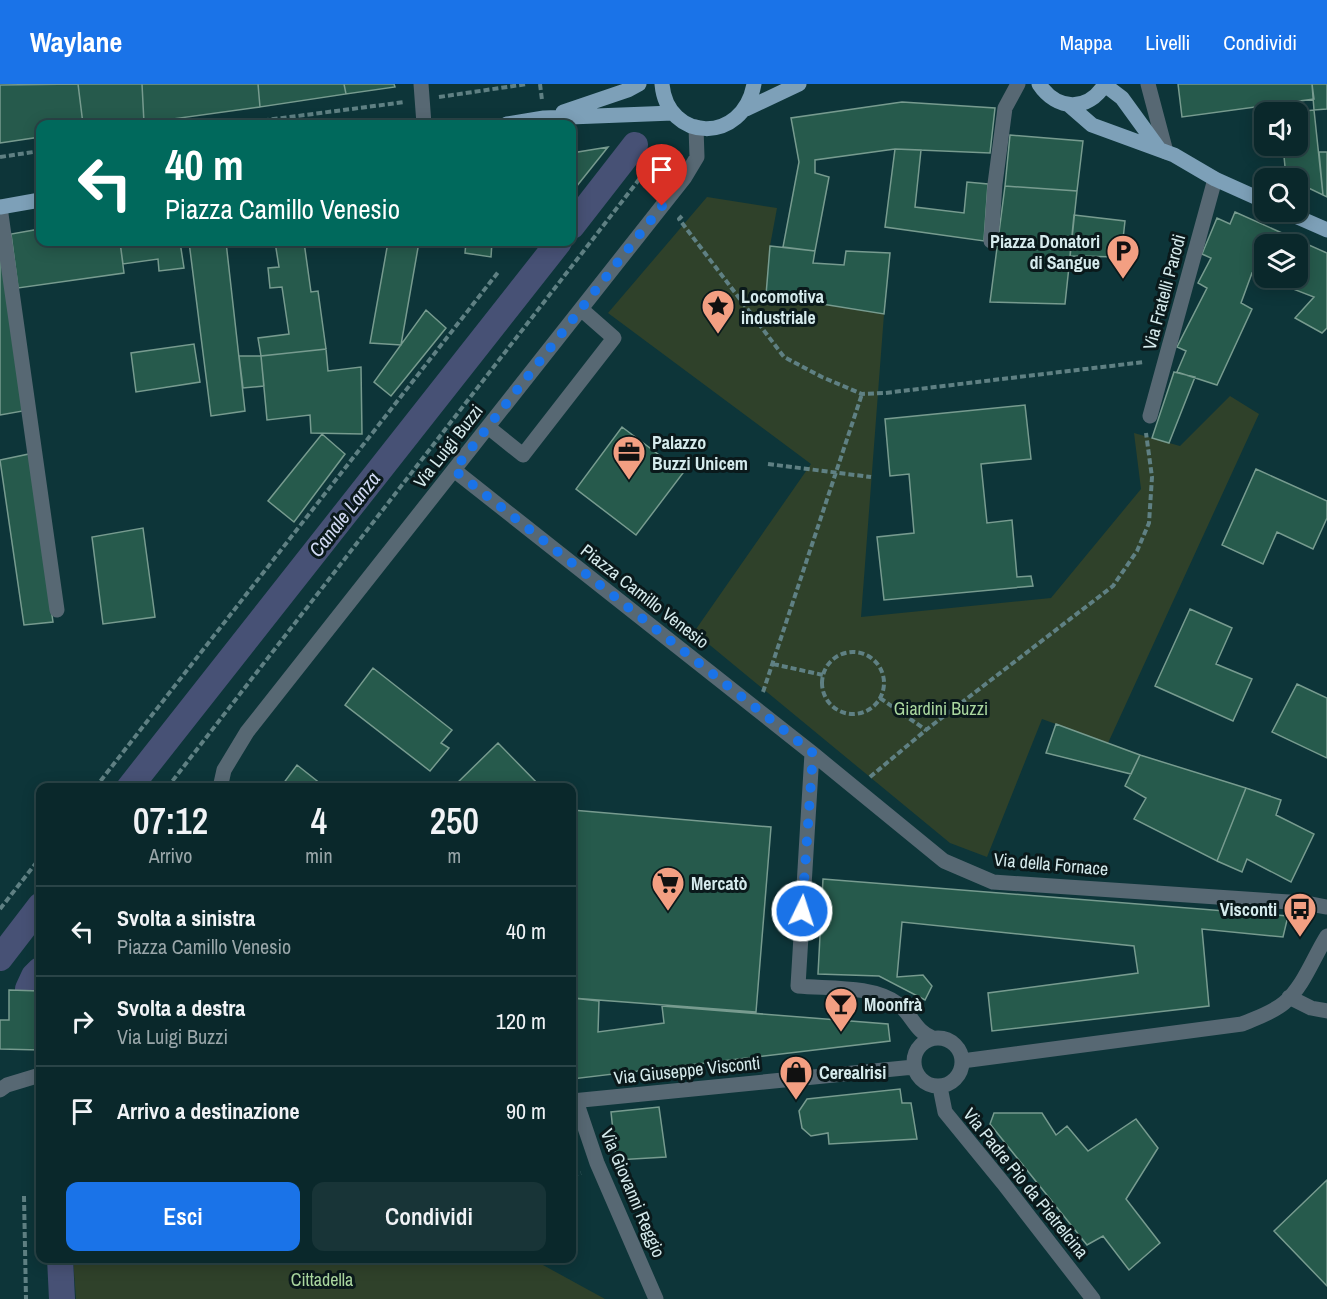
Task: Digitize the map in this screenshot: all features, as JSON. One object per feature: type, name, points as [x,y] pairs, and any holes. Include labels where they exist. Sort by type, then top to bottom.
[{"type":"main road","points":[[544,118],[628,90],[639,84]]},
{"type":"main road","points":[[662,84],[666,101],[674,113],[684,122],[696,128],[711,129],[724,126],[746,109],[752,97],[754,84]]},
{"type":"main road","points":[[746,109],[799,84]]},
{"type":"main road","points":[[1039,84],[1052,98],[1069,105],[1092,125],[1162,150],[1215,179],[1254,197]]},
{"type":"main road","points":[[1069,105],[1090,100],[1099,94],[1105,85],[1122,98],[1162,150]]},
{"type":"main road","points":[[532,120],[674,113]]},
{"type":"main road","points":[[0,207],[36,201]]},
{"type":"main road","points":[[1308,222],[1327,230]]},
{"type":"street","points":[[991,241],[995,184],[1005,108],[1018,84]]},
{"type":"street","points":[[1148,84],[1162,150]]},
{"type":"street","points":[[422,92],[424,120]]},
{"type":"street","name":"Via Luigi Buzzi","points":[[221,783],[224,770],[247,732],[685,177],[697,157],[696,128]]},
{"type":"street","name":"Via Fratelli Parodi","points":[[1150,416],[1215,179]]},
{"type":"street","points":[[0,207],[57,610]]},
{"type":"street","points":[[488,427],[523,455],[614,338],[581,309]]},
{"type":"street","name":"Piazza Camillo Venesio","points":[[454,470],[813,753]]},
{"type":"street","points":[[813,753],[798,986],[871,992],[898,1004],[923,1034],[949,1041],[956,1046],[962,1061],[961,1068],[953,1081],[940,1087],[932,1086],[920,1079],[914,1067],[914,1059],[920,1046],[933,1038]]},
{"type":"street","name":"Via della Fornace","points":[[813,753],[944,861],[993,882],[1305,903],[1327,908]]},
{"type":"street","points":[[962,1061],[1242,1024],[1284,1003],[1297,988],[1326,936]]},
{"type":"street","points":[[1289,997],[1311,1008],[1327,1011]]},
{"type":"street","name":"Via Giuseppe Visconti","points":[[576,1101],[914,1067]]},
{"type":"street","points":[[0,1090],[36,1076]]},
{"type":"street","name":"Via Padre Pio da Pietrelcina","points":[[940,1087],[945,1112],[1093,1299]]},
{"type":"street","name":"Via Giovanni Reggio","points":[[576,1106],[597,1163],[656,1299]]},
{"type":"path","points":[[260,120],[422,92],[526,84]]},
{"type":"path","points":[[0,156],[36,152]]},
{"type":"path","points":[[171,783],[641,177]]},
{"type":"path","points":[[686,211],[679,219],[784,357],[862,394],[1166,360]]},
{"type":"path","points":[[99,783],[499,271]]},
{"type":"path","points":[[757,710],[862,394]]},
{"type":"path","points":[[856,789],[926,730],[1113,586],[1137,551],[1149,523],[1152,477],[1146,423],[1150,416]]},
{"type":"path","points":[[768,464],[871,477]]},
{"type":"path","points":[[844,653],[865,654],[874,660],[884,678],[884,688],[880,698],[874,706],[856,714],[837,710],[825,695],[823,675],[835,658],[844,653]]},
{"type":"path","points":[[773,664],[823,675]]},
{"type":"path","points":[[880,698],[926,730]]},
{"type":"path","points":[[0,909],[36,863]]},
{"type":"path","points":[[24,1196],[26,1299]]},
{"type":"green space","name":"Giardini Buzzi","points":[[707,197],[777,208],[770,246],[766,295],[884,314],[861,617],[1051,598],[1141,489],[1134,433],[1180,446],[1230,396],[1259,414],[1108,743],[1042,719],[987,857],[950,843],[694,632],[811,464],[608,313]]},
{"type":"green space","name":"Cittadella","points":[[73,1263],[539,1263],[605,1299],[76,1299]]},
{"type":"building","points":[[78,84],[82,120],[36,120],[36,138],[0,143],[0,85]]},
{"type":"building","points":[[78,84],[142,84],[144,120],[82,120]]},
{"type":"building","points":[[142,84],[258,84],[260,107],[166,120],[144,120]]},
{"type":"building","points":[[258,84],[344,84],[346,94],[260,107]]},
{"type":"building","points":[[344,84],[394,84],[395,87],[346,94]]},
{"type":"building","points":[[1178,84],[1312,84],[1314,99],[1292,102],[1254,102],[1254,107],[1182,117]]},
{"type":"building","points":[[1312,84],[1327,84],[1327,109],[1314,110]]},
{"type":"building","points":[[902,102],[995,108],[990,153],[895,149],[815,160],[815,173],[829,177],[815,251],[783,247],[799,162],[791,118]]},
{"type":"building","points":[[1314,110],[1323,195],[1308,188],[1308,168],[1285,168],[1284,156],[1308,156],[1308,111]]},
{"type":"building","points":[[1010,135],[1083,141],[1077,191],[1005,186]]},
{"type":"building","points":[[608,147],[576,187],[576,152]]},
{"type":"building","points":[[895,149],[921,150],[915,207],[964,213],[967,182],[988,184],[984,241],[885,227]]},
{"type":"building","points":[[1319,152],[1327,152],[1327,197],[1323,195]]},
{"type":"building","points":[[1005,186],[1077,191],[1065,304],[990,302]]},
{"type":"building","points":[[1235,212],[1284,234],[1254,234],[1254,274],[1252,273],[1241,303],[1252,309],[1217,385],[1177,372],[1186,351],[1177,347],[1207,288],[1198,283],[1211,258],[1202,254],[1217,218],[1230,224]]},
{"type":"building","points":[[1074,215],[1125,221],[1121,257],[1070,256]]},
{"type":"building","points":[[36,230],[36,246],[121,246],[124,273],[18,288],[11,234]]},
{"type":"building","points":[[0,237],[23,411],[0,415]]},
{"type":"building","points":[[1308,245],[1327,253],[1327,328],[1322,333],[1295,318],[1314,297],[1291,288],[1308,288]]},
{"type":"building","points":[[121,246],[181,246],[184,268],[159,271],[158,259],[123,264]]},
{"type":"building","points":[[190,246],[226,246],[245,411],[211,416]]},
{"type":"building","points":[[276,246],[305,246],[311,292],[318,291],[326,349],[261,356],[258,338],[289,334],[282,287],[270,288],[268,268],[279,267]]},
{"type":"building","points":[[387,246],[418,246],[401,345],[370,343]]},
{"type":"building","points":[[466,246],[492,246],[491,257],[465,253]]},
{"type":"building","points":[[770,246],[815,251],[813,263],[844,265],[846,251],[890,253],[884,314],[766,295]]},
{"type":"building","points":[[426,310],[446,328],[391,396],[374,382]]},
{"type":"building","points":[[194,344],[200,382],[136,392],[131,353]]},
{"type":"building","points":[[326,349],[328,371],[361,367],[362,434],[311,433],[310,415],[267,420],[261,356]]},
{"type":"building","points":[[239,356],[261,356],[264,386],[243,388]]},
{"type":"building","points":[[1174,372],[1195,377],[1169,443],[1152,438]]},
{"type":"building","points":[[1025,405],[1031,459],[981,464],[987,523],[1012,520],[1017,577],[1031,576],[1033,586],[884,600],[877,537],[914,533],[909,474],[890,476],[885,419]]},
{"type":"building","name":"Palazzo Buzzi Unicem","points":[[622,427],[683,473],[636,535],[576,489]]},
{"type":"building","points":[[322,434],[345,454],[294,522],[268,501]]},
{"type":"building","points":[[29,454],[53,622],[24,625],[0,460]]},
{"type":"building","points":[[1256,469],[1327,501],[1327,518],[1313,549],[1277,532],[1263,564],[1222,545]]},
{"type":"building","points":[[143,528],[155,617],[103,624],[92,537]]},
{"type":"building","points":[[1190,609],[1232,628],[1216,664],[1252,679],[1233,721],[1155,686]]},
{"type":"building","points":[[373,668],[452,730],[441,743],[449,748],[430,771],[345,705]]},
{"type":"building","points":[[1297,684],[1327,698],[1327,758],[1272,732]]},
{"type":"building","points":[[1056,724],[1140,755],[1131,774],[1046,753]]},
{"type":"building","points":[[498,743],[537,783],[457,783]]},
{"type":"building","points":[[1140,755],[1246,788],[1217,861],[1134,819],[1146,798],[1125,786]]},
{"type":"building","points":[[297,765],[320,783],[284,783]]},
{"type":"building","points":[[1246,788],[1281,800],[1276,815],[1314,834],[1291,882],[1247,859],[1242,872],[1217,861]]},
{"type":"building","name":"Mercatò","points":[[576,810],[771,827],[756,1012],[576,998]]},
{"type":"building","points":[[823,879],[1288,916],[1283,937],[1202,929],[1209,1006],[992,1031],[988,993],[1138,973],[1134,946],[902,922],[897,977],[923,975],[932,986],[925,1000],[879,976],[818,974]]},
{"type":"building","points":[[9,990],[36,991],[36,1050],[0,1049],[0,1020],[9,1020]]},
{"type":"building","points":[[576,998],[599,1001],[598,1032],[664,1023],[662,1006],[888,1024],[890,1041],[576,1079]]},
{"type":"building","points":[[900,1089],[902,1103],[911,1103],[917,1139],[829,1144],[828,1133],[811,1136],[802,1128],[799,1111],[807,1099]]},
{"type":"building","points":[[659,1107],[666,1157],[616,1160],[611,1112]]},
{"type":"building","points":[[994,1113],[1042,1113],[1056,1135],[1067,1126],[1088,1151],[1136,1119],[1158,1148],[1126,1199],[1160,1243],[1129,1270],[1103,1236],[1087,1245],[990,1124]]},
{"type":"building","points":[[1327,1180],[1327,1286],[1274,1231]]},
{"type":"waterway","name":"Canale Lanza","points":[[576,221],[635,145]]},
{"type":"waterway","name":"Canale Lanza","points":[[133,783],[556,246]]},
{"type":"waterway","name":"Canale Lanza","points":[[0,958],[36,911]]},
{"type":"waterway","points":[[28,989],[36,974]]},
{"type":"waterway","points":[[60,1263],[62,1299]]},
{"type":"place","name":"Piazza Donatori di Sangue","points":[[1123,280]]},
{"type":"place","name":"Locomotiva industriale","points":[[718,335]]},
{"type":"place","name":"Palazzo Buzzi Unicem","points":[[629,481]]},
{"type":"place","name":"Mercatò","points":[[668,912]]},
{"type":"place","name":"Visconti","points":[[1300,938]]},
{"type":"place","name":"Moonfrà","points":[[841,1033]]},
{"type":"place","name":"Cerealrisi","points":[[796,1101]]},
{"type":"route","points":[[662,206],[454,470],[813,753],[802,911]]}]
